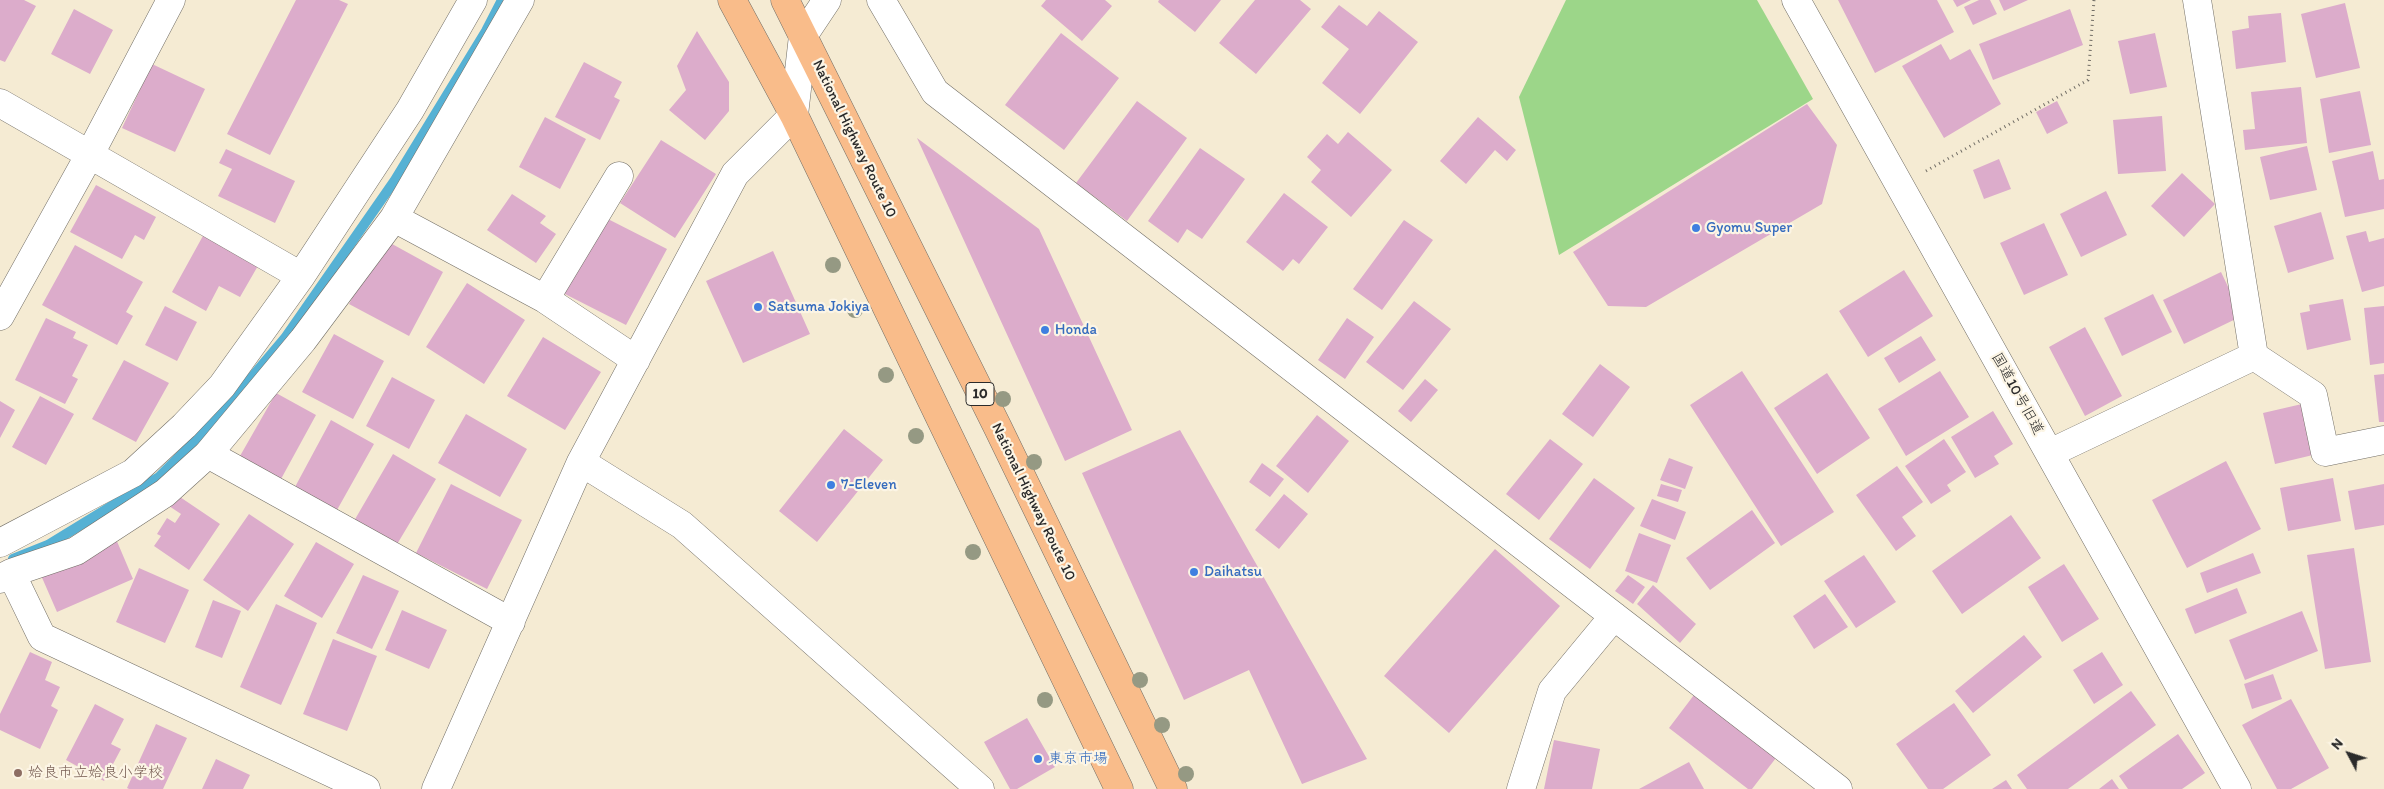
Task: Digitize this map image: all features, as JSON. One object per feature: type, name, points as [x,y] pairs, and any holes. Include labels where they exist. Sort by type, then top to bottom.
[{"type":"highway","points":[[732,0],[794,115],[1120,789]]},
{"type":"highway","name":"National Highway Route 10","points":[[785,0],[998,428],[1173,789]]},
{"type":"street","points":[[0,316],[90,154],[171,0]]},
{"type":"street","points":[[0,543],[134,473],[184,426],[222,386],[301,276],[410,110],[473,0]]},
{"type":"street","points":[[366,789],[42,638],[6,576],[76,552],[164,493],[208,454],[303,340],[394,218],[520,0]]},
{"type":"street","points":[[436,789],[581,462],[735,174],[794,115],[803,36],[828,0]]},
{"type":"street","points":[[881,0],[935,92],[1838,789]]},
{"type":"street","name":"国道10号旧道","points":[[1796,0],[2237,789]]},
{"type":"street","points":[[2197,0],[2254,356],[2313,395],[2325,452],[2384,440]]},
{"type":"street","points":[[0,103],[301,276]]},
{"type":"street","points":[[545,299],[619,176]]},
{"type":"street","points":[[394,218],[545,299],[636,360]]},
{"type":"street","points":[[2050,453],[2254,356]]},
{"type":"street","points":[[208,454],[511,622]]},
{"type":"street","points":[[581,462],[682,525],[980,789]]},
{"type":"street","points":[[1521,789],[1552,691],[1614,616]]},
{"type":"path","points":[[1899,186],[2088,80],[2094,0]]},
{"type":"green space","points":[[1566,0],[1757,0],[1813,99],[1559,255],[1519,97]]},
{"type":"building","points":[[0,0],[24,0],[36,6],[5,62],[0,60]]},
{"type":"building","points":[[296,0],[339,0],[348,4],[270,155],[227,134]]},
{"type":"building","points":[[1046,0],[1105,0],[1112,6],[1082,41],[1041,6]]},
{"type":"building","points":[[1159,0],[1221,0],[1195,32],[1158,2]]},
{"type":"building","points":[[1255,0],[1300,0],[1311,9],[1256,74],[1219,43]]},
{"type":"building","points":[[1838,0],[1937,0],[1954,32],[1875,73]]},
{"type":"building","points":[[1953,0],[1971,0],[1957,7]]},
{"type":"building","points":[[1979,0],[1990,0],[1997,14],[1973,25],[1964,7]]},
{"type":"building","points":[[1999,0],[2028,0],[2004,11]]},
{"type":"building","points":[[2345,3],[2360,68],[2316,78],[2301,14]]},
{"type":"building","points":[[1339,5],[1367,26],[1379,11],[1418,42],[1360,114],[1322,83],[1349,49],[1321,27]]},
{"type":"building","points":[[74,9],[113,30],[90,74],[51,54]]},
{"type":"building","points":[[2070,9],[2083,45],[1993,80],[1979,44]]},
{"type":"building","points":[[2281,13],[2286,62],[2236,69],[2232,31],[2249,28],[2248,16]]},
{"type":"building","points":[[697,31],[729,82],[729,111],[705,140],[669,110],[686,90],[677,66]]},
{"type":"building","points":[[1061,33],[1119,78],[1064,150],[1005,105]]},
{"type":"building","points":[[2155,33],[2167,87],[2130,94],[2118,41]]},
{"type":"building","points":[[1941,44],[1950,60],[1970,49],[2001,104],[1944,138],[1902,66]]},
{"type":"building","points":[[584,62],[622,82],[614,97],[620,100],[600,140],[555,117]]},
{"type":"building","points":[[152,64],[205,89],[175,152],[122,128]]},
{"type":"building","points":[[2301,87],[2307,143],[2245,150],[2243,130],[2255,129],[2251,92]]},
{"type":"building","points":[[2360,91],[2371,145],[2329,153],[2320,99]]},
{"type":"building","points":[[1137,101],[1187,138],[1127,221],[1076,183]]},
{"type":"building","points":[[2057,101],[2068,123],[2047,134],[2036,112]]},
{"type":"building","name":"Gyomu Super","points":[[1807,104],[1837,145],[1822,204],[1646,307],[1608,306],[1573,252]]},
{"type":"building","points":[[2162,116],[2166,171],[2118,174],[2113,120]]},
{"type":"building","points":[[545,117],[586,139],[560,189],[519,167]]},
{"type":"building","points":[[1478,117],[1516,150],[1507,161],[1495,150],[1466,184],[1440,161]]},
{"type":"building","points":[[1348,132],[1392,170],[1351,217],[1311,182],[1321,170],[1307,157],[1327,134],[1338,144]]},
{"type":"building","name":"Honda","points":[[917,138],[1039,229],[1132,430],[1065,461]]},
{"type":"building","points":[[661,140],[716,174],[675,238],[620,203]]},
{"type":"building","points":[[2307,146],[2317,190],[2270,200],[2260,157]]},
{"type":"building","points":[[1200,148],[1245,179],[1202,239],[1187,229],[1178,243],[1148,221]]},
{"type":"building","points":[[226,149],[295,181],[275,223],[218,196],[232,169],[219,163]]},
{"type":"building","points":[[2373,151],[2379,180],[2384,179],[2384,209],[2345,217],[2332,161]]},
{"type":"building","points":[[1999,159],[2011,189],[1984,199],[1973,170]]},
{"type":"building","points":[[2182,173],[2215,204],[2184,237],[2151,206]]},
{"type":"building","points":[[96,185],[156,217],[144,240],[135,235],[122,259],[70,232]]},
{"type":"building","points":[[2106,191],[2127,235],[2081,257],[2060,214]]},
{"type":"building","points":[[1284,193],[1328,227],[1299,264],[1293,259],[1283,271],[1246,242]]},
{"type":"building","points":[[512,194],[546,216],[540,223],[556,234],[536,263],[487,230]]},
{"type":"building","points":[[2321,212],[2334,259],[2288,273],[2274,226]]},
{"type":"building","points":[[602,216],[667,249],[626,325],[561,292]]},
{"type":"building","points":[[1404,220],[1433,240],[1382,310],[1353,289]]},
{"type":"building","points":[[2044,223],[2068,275],[2024,295],[2000,243]]},
{"type":"building","points":[[2366,231],[2369,242],[2384,238],[2384,286],[2362,292],[2346,236]]},
{"type":"building","points":[[204,234],[259,264],[240,297],[219,286],[206,311],[172,292]]},
{"type":"building","points":[[383,239],[443,272],[409,336],[349,304]]},
{"type":"building","points":[[75,245],[143,282],[126,312],[133,316],[117,345],[42,305]]},
{"type":"building","name":"Satsuma Jokiya","points":[[773,251],[810,334],[743,363],[706,281]]},
{"type":"building","points":[[1904,270],[1933,316],[1868,357],[1839,311]]},
{"type":"building","points":[[2221,272],[2242,316],[2184,344],[2163,300]]},
{"type":"building","points":[[467,283],[525,320],[484,384],[426,347]]},
{"type":"building","points":[[2153,294],[2172,332],[2122,356],[2104,318]]},
{"type":"building","points":[[2343,299],[2351,340],[2307,350],[2300,313],[2310,311],[2309,305]]},
{"type":"building","points":[[1414,301],[1451,329],[1403,390],[1366,362]]},
{"type":"building","points":[[165,306],[197,322],[177,361],[145,345]]},
{"type":"building","points":[[2384,306],[2384,363],[2370,365],[2364,308]]},
{"type":"building","points":[[46,318],[76,332],[73,338],[88,345],[72,376],[78,379],[65,404],[15,380]]},
{"type":"building","points":[[1347,318],[1374,337],[1345,379],[1318,360]]},
{"type":"building","points":[[2085,327],[2122,396],[2085,416],[2049,347]]},
{"type":"building","points":[[334,334],[384,361],[353,419],[302,392]]},
{"type":"building","points":[[1921,336],[1936,360],[1899,383],[1884,358]]},
{"type":"building","points":[[543,337],[601,372],[565,430],[507,396]]},
{"type":"building","points":[[124,360],[169,383],[136,442],[92,419]]},
{"type":"building","points":[[1600,364],[1630,387],[1593,437],[1562,414]]},
{"type":"building","points":[[1742,371],[1834,512],[1781,546],[1690,405]]},
{"type":"building","points":[[1940,371],[1969,417],[1906,456],[1878,409]]},
{"type":"building","points":[[1827,373],[1870,438],[1817,474],[1774,408]]},
{"type":"building","points":[[2384,374],[2384,422],[2379,422],[2374,375]]},
{"type":"building","points":[[392,377],[435,400],[409,449],[366,426]]},
{"type":"building","points":[[1425,379],[1438,390],[1411,422],[1398,411]]},
{"type":"building","points":[[276,393],[316,415],[281,479],[240,456]]},
{"type":"building","points":[[40,396],[74,414],[46,465],[12,447]]},
{"type":"building","points":[[0,401],[15,410],[0,438]]},
{"type":"building","points":[[2302,404],[2313,455],[2275,464],[2263,413]]},
{"type":"building","points":[[1993,411],[2013,444],[1994,456],[1999,464],[1975,478],[1951,437]]},
{"type":"building","points":[[466,414],[527,449],[500,497],[438,463]]},
{"type":"building","points":[[1317,415],[1349,441],[1308,493],[1276,466]]},
{"type":"building","points":[[331,420],[374,444],[337,510],[295,487]]},
{"type":"building","name":"7-Eleven","points":[[844,429],[883,460],[817,542],[779,511]]},
{"type":"building","name":"Daihatsu","points":[[1180,430],[1367,759],[1302,784],[1249,670],[1184,700],[1082,473]]},
{"type":"building","points":[[1550,439],[1583,464],[1539,520],[1506,494]]},
{"type":"building","points":[[1944,439],[1966,472],[1947,485],[1951,491],[1931,504],[1905,466]]},
{"type":"building","points":[[393,454],[436,479],[396,546],[354,521]]},
{"type":"building","points":[[1669,458],[1693,467],[1685,489],[1660,480]]},
{"type":"building","points":[[2226,461],[2261,529],[2187,568],[2152,500]]},
{"type":"building","points":[[1262,463],[1284,479],[1270,497],[1249,482]]},
{"type":"building","points":[[1897,466],[1923,502],[1902,517],[1916,536],[1896,551],[1856,495]]},
{"type":"building","points":[[1594,478],[1635,508],[1590,569],[1549,539]]},
{"type":"building","points":[[2333,478],[2341,521],[2288,531],[2280,488]]},
{"type":"building","points":[[451,484],[522,520],[487,589],[416,553]]},
{"type":"building","points":[[1661,484],[1682,490],[1678,502],[1657,496]]},
{"type":"building","points":[[2384,484],[2384,525],[2355,530],[2348,491]]},
{"type":"building","points":[[1284,494],[1308,514],[1279,549],[1255,530]]},
{"type":"building","points":[[177,495],[220,524],[189,570],[154,546],[161,536],[157,534],[167,518],[175,523],[181,514],[169,506]]},
{"type":"building","points":[[1652,499],[1686,512],[1675,540],[1640,526]]},
{"type":"building","points":[[1752,510],[1775,543],[1710,590],[1686,558]]},
{"type":"building","points":[[249,514],[294,544],[248,611],[203,580]]},
{"type":"building","points":[[2011,515],[2041,558],[1962,614],[1932,571]]},
{"type":"building","points":[[1639,533],[1671,545],[1657,583],[1625,571]]},
{"type":"building","points":[[116,539],[133,579],[57,612],[40,573]]},
{"type":"building","points":[[316,542],[354,564],[322,618],[284,596]]},
{"type":"building","points":[[2354,548],[2371,662],[2325,669],[2307,555]]},
{"type":"building","points":[[1495,549],[1560,606],[1449,733],[1384,676]]},
{"type":"building","points":[[2253,553],[2261,573],[2207,593],[2200,573]]},
{"type":"building","points":[[1864,555],[1896,602],[1856,628],[1824,581]]},
{"type":"building","points":[[2064,564],[2099,619],[2062,642],[2028,587]]},
{"type":"building","points":[[139,568],[189,590],[165,643],[116,622]]},
{"type":"building","points":[[363,575],[399,591],[372,649],[336,633]]},
{"type":"building","points":[[1628,575],[1645,587],[1633,604],[1615,591]]},
{"type":"building","points":[[1653,585],[1696,624],[1680,643],[1637,604]]},
{"type":"building","points":[[2237,588],[2247,613],[2195,634],[2185,609]]},
{"type":"building","points":[[1825,594],[1848,627],[1814,649],[1793,616]]},
{"type":"building","points":[[213,600],[241,611],[222,658],[195,647]]},
{"type":"building","points":[[276,604],[317,623],[281,705],[240,687]]},
{"type":"building","points":[[402,610],[447,630],[429,669],[385,650]]},
{"type":"building","points":[[2302,611],[2318,651],[2245,680],[2229,640]]},
{"type":"building","points":[[2024,635],[2042,657],[1973,713],[1955,691]]},
{"type":"building","points":[[333,639],[377,656],[347,731],[303,714]]},
{"type":"building","points":[[30,652],[52,662],[45,680],[60,687],[51,706],[58,710],[40,749],[0,730],[0,714]]},
{"type":"building","points":[[2102,652],[2123,685],[2094,704],[2073,670]]},
{"type":"building","points":[[2273,674],[2282,699],[2252,709],[2244,684]]},
{"type":"building","points":[[1697,691],[1779,754],[1752,789],[1748,789],[1669,728]]},
{"type":"building","points":[[2131,691],[2156,725],[2068,789],[2027,789],[2017,775]]},
{"type":"building","points":[[2291,699],[2329,768],[2291,789],[2277,789],[2242,725]]},
{"type":"building","points":[[1954,703],[1991,755],[1943,789],[1928,789],[1896,744]]},
{"type":"building","points":[[95,704],[124,719],[111,744],[121,749],[104,781],[66,760]]},
{"type":"building","points":[[1027,718],[1055,767],[1017,789],[1010,789],[984,742]]},
{"type":"building","points":[[156,724],[187,738],[163,789],[129,789],[127,788]]},
{"type":"building","points":[[2178,734],[2205,773],[2182,789],[2128,789],[2119,776]]},
{"type":"building","points":[[1554,740],[1600,749],[1592,789],[1544,789]]},
{"type":"building","points":[[216,759],[250,775],[243,789],[202,789]]},
{"type":"building","points":[[1689,762],[1704,789],[1639,789]]},
{"type":"building","points":[[2112,779],[2119,789],[2099,789]]},
{"type":"building","points":[[2006,780],[2012,789],[1992,789]]},
{"type":"waterway","points":[[13,559],[48,545],[159,477],[214,422],[285,338],[395,180],[486,31],[502,0]]},
{"type":"place","name":"Gyomu Super","points":[[1696,228]]},
{"type":"place","name":"Satsuma Jokiya","points":[[758,307]]},
{"type":"place","name":"Honda","points":[[1045,330]]},
{"type":"place","name":"7-Eleven","points":[[831,485]]},
{"type":"place","name":"Daihatsu","points":[[1194,572]]},
{"type":"place","name":"東京市場","points":[[1038,759]]},
{"type":"place","name":"姶良市立姶良小学校","points":[[18,773]]}]
